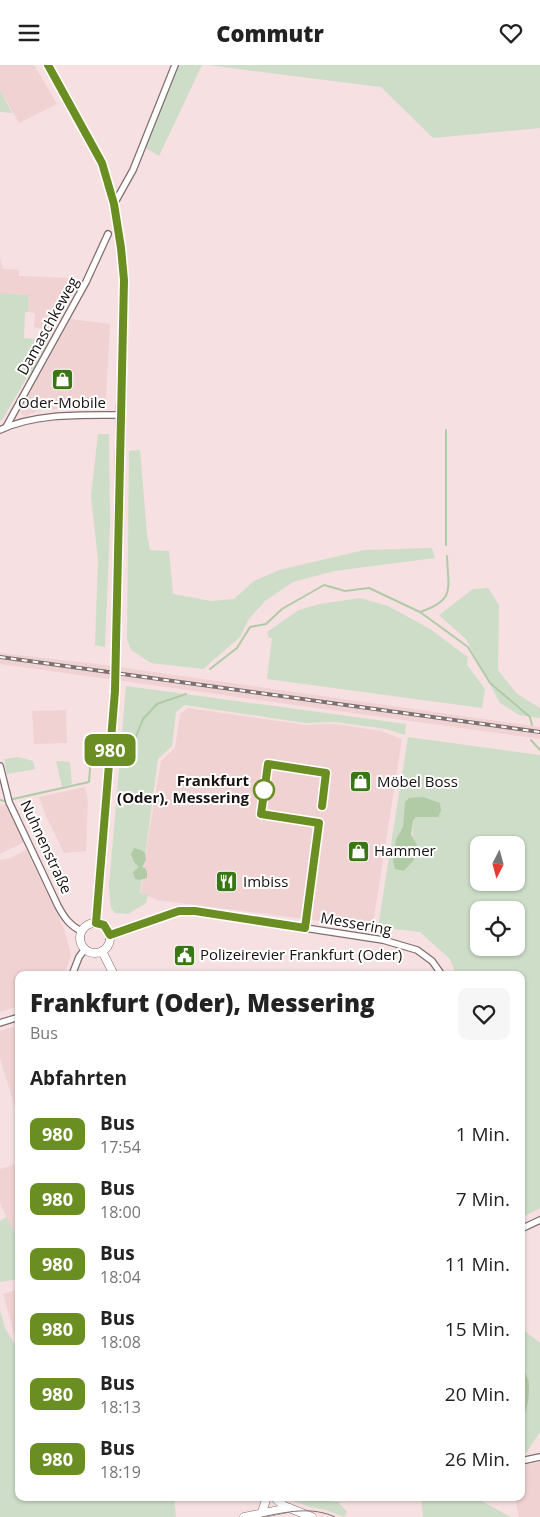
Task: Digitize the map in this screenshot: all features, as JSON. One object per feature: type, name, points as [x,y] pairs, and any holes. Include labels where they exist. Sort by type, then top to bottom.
[{"type":"main road","points":[[48,65],[102,163],[114,204],[124,280],[115,691],[96,923]]},
{"type":"main road","points":[[96,923],[104,925],[110,935],[108,945],[102,951],[93,953],[85,949],[80,941],[81,931],[86,925],[96,923]]},
{"type":"main road","points":[[102,951],[112,971]]},
{"type":"main road","points":[[261,1515],[266,1501]]},
{"type":"main road","points":[[277,1501],[312,1517]]},
{"type":"main road","points":[[244,1517],[289,1508]]},
{"type":"street","points":[[114,204],[134,170],[175,65]]},
{"type":"street","name":"Damaschkeweg","points":[[6,427],[86,282],[108,234]]},
{"type":"street","name":"Damaschkeweg","points":[[0,431],[6,427],[21,423],[64,416],[120,415]]},
{"type":"street","name":"Nuhnenstraße","points":[[0,766],[9,802],[66,920],[81,931]]},
{"type":"street","name":"Messering","points":[[110,935],[179,911],[195,911],[383,940],[416,950],[432,961],[439,971]]},
{"type":"street","points":[[74,971],[79,957],[85,949]]},
{"type":"street","points":[[0,1023],[15,1018]]},
{"type":"street","points":[[525,1227],[540,1220]]},
{"type":"street","points":[[525,1460],[540,1457]]},
{"type":"shaded area","points":[[0,65],[34,65],[57,104],[19,123],[0,90]]},
{"type":"shaded area","points":[[177,65],[202,65],[159,156],[139,144]]},
{"type":"shaded area","points":[[207,65],[540,65],[540,128],[433,138],[381,87]]},
{"type":"shaded area","points":[[0,90],[12,113],[0,112]]},
{"type":"shaded area","points":[[0,258],[3,269],[19,270],[19,276],[71,278],[77,280],[49,331],[34,327],[35,313],[28,312],[29,295],[0,293]]},
{"type":"shaded area","points":[[0,293],[29,295],[28,312],[25,312],[24,338],[49,340],[29,378],[27,377],[0,421]]},
{"type":"shaded area","points":[[71,319],[110,324],[106,399],[98,406],[70,407],[37,411],[26,416],[22,415],[20,411]]},
{"type":"shaded area","points":[[98,434],[109,434],[110,525],[105,647],[95,645],[98,560],[91,496]]},
{"type":"shaded area","points":[[140,450],[150,550],[169,551],[173,594],[211,601],[234,599],[254,581],[279,570],[364,550],[432,548],[435,558],[334,571],[293,582],[265,601],[248,620],[240,637],[203,669],[151,663],[131,650],[127,639],[129,451]]},
{"type":"shaded area","points":[[488,588],[499,605],[498,670],[517,694],[540,708],[540,718],[519,715],[500,703],[466,639],[439,615],[473,589]]},
{"type":"shaded area","points":[[360,598],[388,606],[430,629],[468,657],[467,665],[485,689],[482,708],[267,679],[272,638],[269,638],[267,632],[299,610],[320,604]]},
{"type":"shaded area","points":[[0,653],[97,664],[540,727],[540,739],[0,664]]},
{"type":"shaded area","points":[[126,686],[406,724],[405,735],[386,729],[336,722],[305,723],[185,705],[176,712],[172,746],[158,759],[140,893],[148,895],[146,903],[128,914],[115,913],[111,908],[109,887]]},
{"type":"shaded area","points":[[188,708],[306,725],[334,724],[381,731],[402,739],[373,924],[359,926],[157,900],[141,893],[161,761],[175,748],[180,714]]},
{"type":"shaded area","points":[[66,710],[67,743],[34,744],[32,711]]},
{"type":"shaded area","points":[[408,737],[540,755],[540,1208],[525,1216],[525,971],[454,971],[450,959],[420,932],[378,927]],"holes":[[[405,802],[416,817],[413,822],[415,853],[413,861],[404,871],[396,839],[403,827]]]},
{"type":"shaded area","points":[[18,757],[33,761],[35,769],[7,774],[4,759]]},
{"type":"shaded area","points":[[56,761],[70,762],[72,784],[62,787]]},
{"type":"shaded area","points":[[85,787],[88,800],[86,851],[64,853],[39,797]]},
{"type":"shaded area","points":[[423,797],[440,803],[441,811],[438,817],[416,817],[413,821],[411,834],[417,845],[414,860],[404,871],[395,869],[393,861],[396,839],[403,827],[405,802],[409,798]]},
{"type":"shaded area","points":[[6,804],[24,842],[0,854],[0,805]]},
{"type":"shaded area","points":[[134,848],[145,853],[146,860],[142,867],[147,872],[147,878],[135,879],[133,872],[139,867],[134,862],[131,854]]},
{"type":"shaded area","points":[[26,850],[64,928],[71,955],[65,971],[15,971],[15,1007],[0,1012],[0,860],[11,858]]},
{"type":"shaded area","points":[[15,1026],[15,1108],[0,1058],[0,1031]]},
{"type":"shaded area","points":[[15,1164],[15,1234],[0,1203],[0,1169]]},
{"type":"shaded area","points":[[7,1217],[15,1234],[15,1280],[0,1282],[0,1221]]},
{"type":"shaded area","points":[[15,1290],[15,1337],[3,1294]]},
{"type":"shaded area","points":[[0,1311],[5,1328],[15,1343],[15,1501],[174,1501],[176,1517],[0,1517]]},
{"type":"shaded area","points":[[525,1331],[540,1343],[540,1432],[525,1454],[525,1408],[528,1379],[525,1375]]},
{"type":"shaded area","points":[[525,1375],[528,1379],[529,1389],[525,1414]]},
{"type":"shaded area","points":[[540,1462],[540,1517],[519,1517],[516,1501],[525,1501],[525,1465]]},
{"type":"shaded area","points":[[293,1501],[338,1502],[347,1512],[344,1517],[326,1510]]},
{"type":"shaded area","points":[[421,1501],[482,1501],[511,1517],[423,1517]]},
{"type":"waterway","points":[[446,430],[446,545]]},
{"type":"waterway","points":[[420,612],[432,608],[445,598],[448,585],[447,556]]},
{"type":"waterway","points":[[210,669],[237,648],[250,627],[266,624],[282,609],[324,585],[345,591],[369,588],[420,612],[468,647],[490,683],[530,717],[532,725]]},
{"type":"waterway","points":[[119,749],[133,744],[143,719],[157,704],[186,694]]},
{"type":"waterway","points":[[531,740],[540,750]]},
{"type":"waterway","points":[[13,799],[89,782],[91,756],[102,751]]},
{"type":"waterway","points":[[0,800],[5,801]]},
{"type":"tram line","points":[[262,1517],[308,1511],[335,1517]]},
{"type":"railway","points":[[0,657],[540,732]]},
{"type":"bus line","name":"980","points":[[48,65],[102,163],[114,204],[124,280],[115,691],[96,923],[104,925],[110,935],[179,911],[195,911],[305,928],[319,823],[261,814],[268,764],[326,773],[322,806]]},
{"type":"place","name":"Oder-Mobile","points":[[62,380]]},
{"type":"place","name":"Möbel Boss","points":[[361,782]]},
{"type":"place","name":"Frankfurt (Oder), Messering","points":[[264,790]]},
{"type":"place","name":"Hammer","points":[[358,851]]},
{"type":"place","name":"Imbiss","points":[[227,882]]},
{"type":"place","name":"Polizeirevier Frankfurt (Oder)","points":[[184,955]]}]
